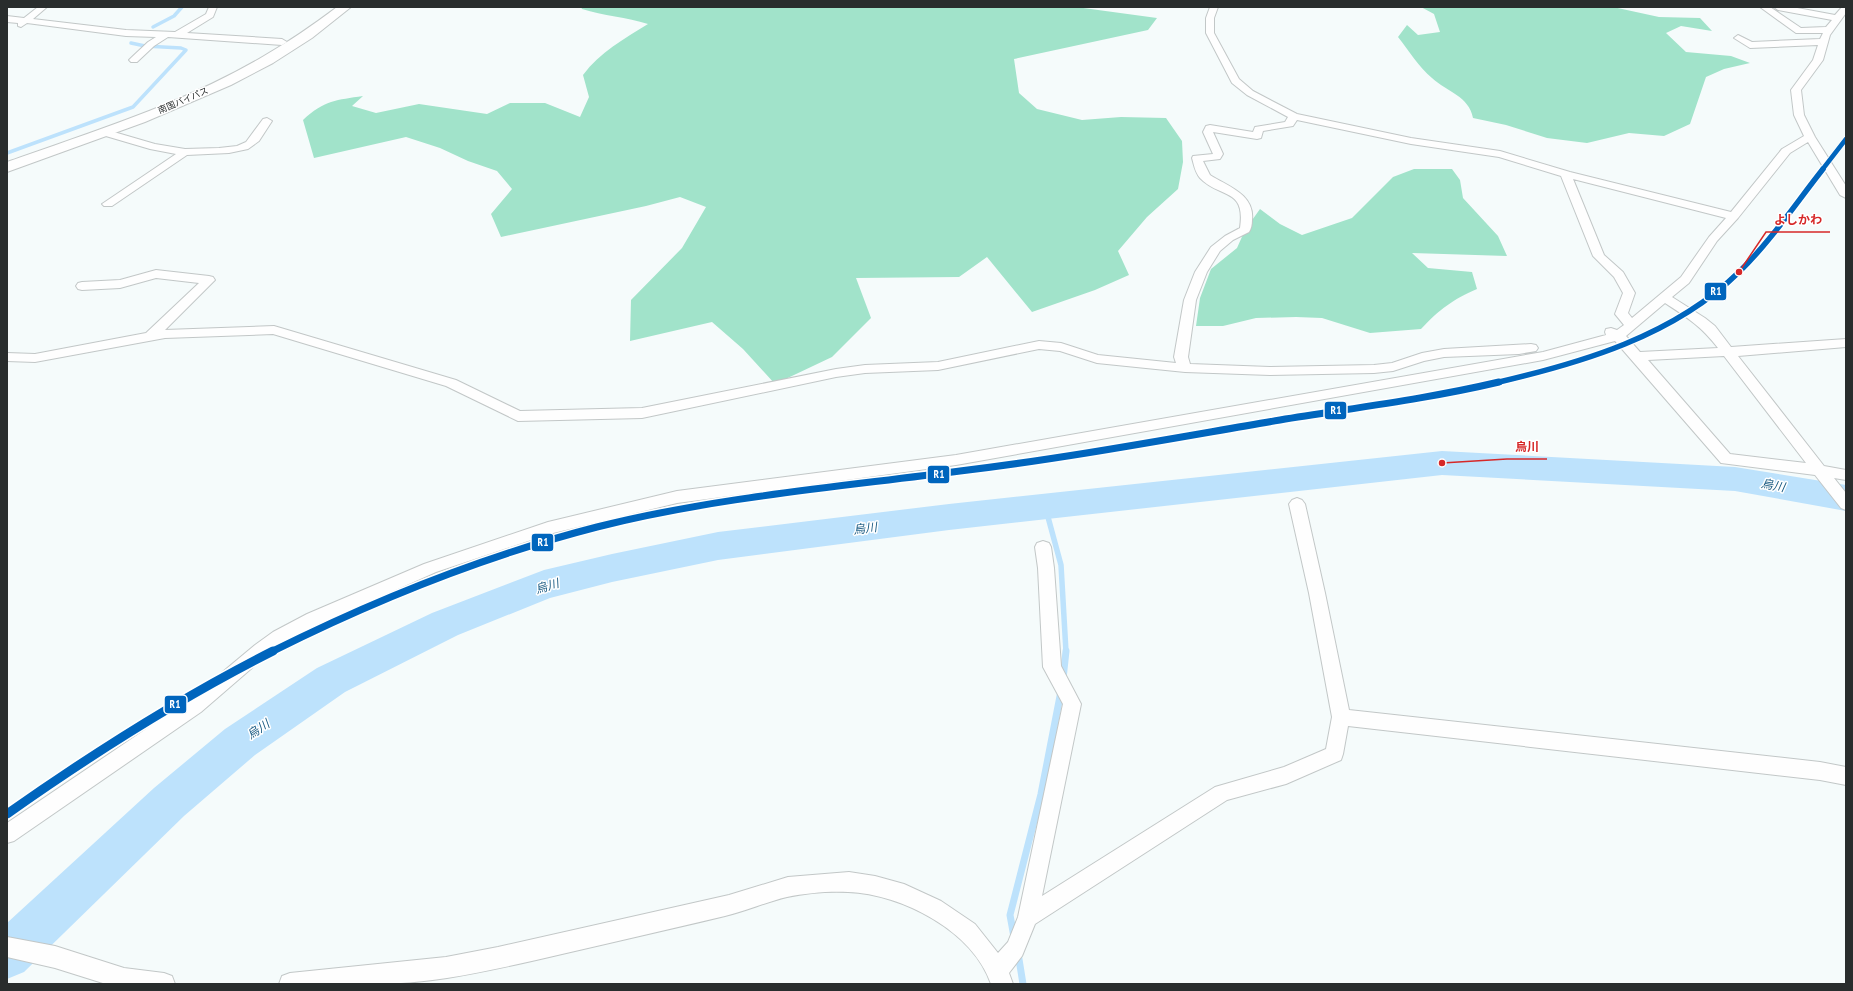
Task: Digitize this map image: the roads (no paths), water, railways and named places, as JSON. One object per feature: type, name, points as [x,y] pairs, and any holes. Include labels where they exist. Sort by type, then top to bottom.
[{"type":"highway","name":"南国バイパス","points":[[7,159],[107,122],[194,87],[282,42],[309,25],[332,7]]},
{"type":"highway","name":"南国バイパス","points":[[7,167],[173,105],[265,61],[318,28],[345,7]]},
{"type":"street","points":[[7,29],[18,26],[43,7]]},
{"type":"street","points":[[177,35],[210,15],[214,7]]},
{"type":"street","points":[[1214,7],[1210,18],[1210,34],[1235,81],[1250,92],[1294,116],[1411,141],[1500,154],[1566,174],[1734,216]]},
{"type":"street","points":[[1764,7],[1799,30],[1827,36]]},
{"type":"street","points":[[1778,7],[1844,10]]},
{"type":"street","points":[[1844,10],[1827,36],[1818,60],[1796,90],[1799,115],[1846,195]]},
{"type":"street","points":[[7,19],[126,33],[167,34],[282,42]]},
{"type":"street","points":[[134,60],[151,44],[167,34]]},
{"type":"street","points":[[1738,38],[1750,46],[1827,36]]},
{"type":"street","points":[[1185,368],[1181,357],[1190,300],[1201,272],[1215,249],[1229,238],[1245,230],[1247,221],[1246,208],[1236,192],[1204,176],[1197,158],[1216,157],[1218,154],[1208,132],[1210,128],[1257,136],[1259,129],[1289,124],[1294,116]]},
{"type":"street","points":[[103,132],[154,146],[185,152],[222,151],[245,147],[251,143],[267,121]]},
{"type":"street","points":[[7,834],[195,706],[261,650],[279,637],[313,619],[430,568],[548,528],[677,497],[956,460],[1543,356],[1618,336],[1685,280],[1714,239],[1786,151],[1810,136]]},
{"type":"street","points":[[108,204],[185,152]]},
{"type":"street","points":[[1566,174],[1599,256],[1619,275],[1629,293],[1621,314],[1632,325]]},
{"type":"street","points":[[82,286],[120,284],[156,274],[209,280],[150,337]]},
{"type":"street","points":[[1665,298],[1701,321],[1710,329],[1846,504]]},
{"type":"street","points":[[7,357],[35,358],[165,334],[274,330],[451,383],[518,416],[642,413],[836,373],[865,369],[938,366],[1039,345],[1061,347],[1097,359],[1185,368],[1270,371],[1374,369],[1393,367],[1422,357],[1444,353],[1519,350],[1608,330],[1618,336],[1637,356],[1726,459],[1846,475]]},
{"type":"street","points":[[1637,356],[1728,352],[1846,343]]},
{"type":"street","points":[[1328,370],[1340,392]]},
{"type":"street","points":[[1028,917],[1222,793],[1286,774],[1334,754],[1341,717],[1317,593],[1297,504]]},
{"type":"street","points":[[290,984],[446,968],[506,956],[729,905],[788,887],[822,883],[849,882],[875,886],[904,894],[934,908],[968,931],[1000,977],[1015,949],[1028,917],[1072,704],[1052,667],[1046,568],[1043,547]]},
{"type":"street","points":[[1341,717],[1820,771],[1846,776]]},
{"type":"street","points":[[7,946],[46,955],[124,979],[164,984]]},
{"type":"waterway","points":[[153,27],[174,16],[182,7]]},
{"type":"waterway","points":[[7,153],[133,107],[186,50],[181,48],[145,46],[131,43]]},
{"type":"waterway","name":"烏川","points":[[7,955],[169,802],[240,742],[331,680],[445,624],[544,585],[612,568],[718,546],[949,517],[1442,463],[1735,479],[1846,498]]},
{"type":"waterway","points":[[1045,506],[1061,565],[1066,651]]},
{"type":"waterway","points":[[1063,679],[1066,651]]},
{"type":"waterway","points":[[1014,937],[1010,915],[1041,794],[1061,691]]},
{"type":"waterway","points":[[1018,953],[1023,984]]},
{"type":"place","name":"よしかわ","points":[[1739,272]]},
{"type":"place","name":"烏川","points":[[1442,463]]}]
